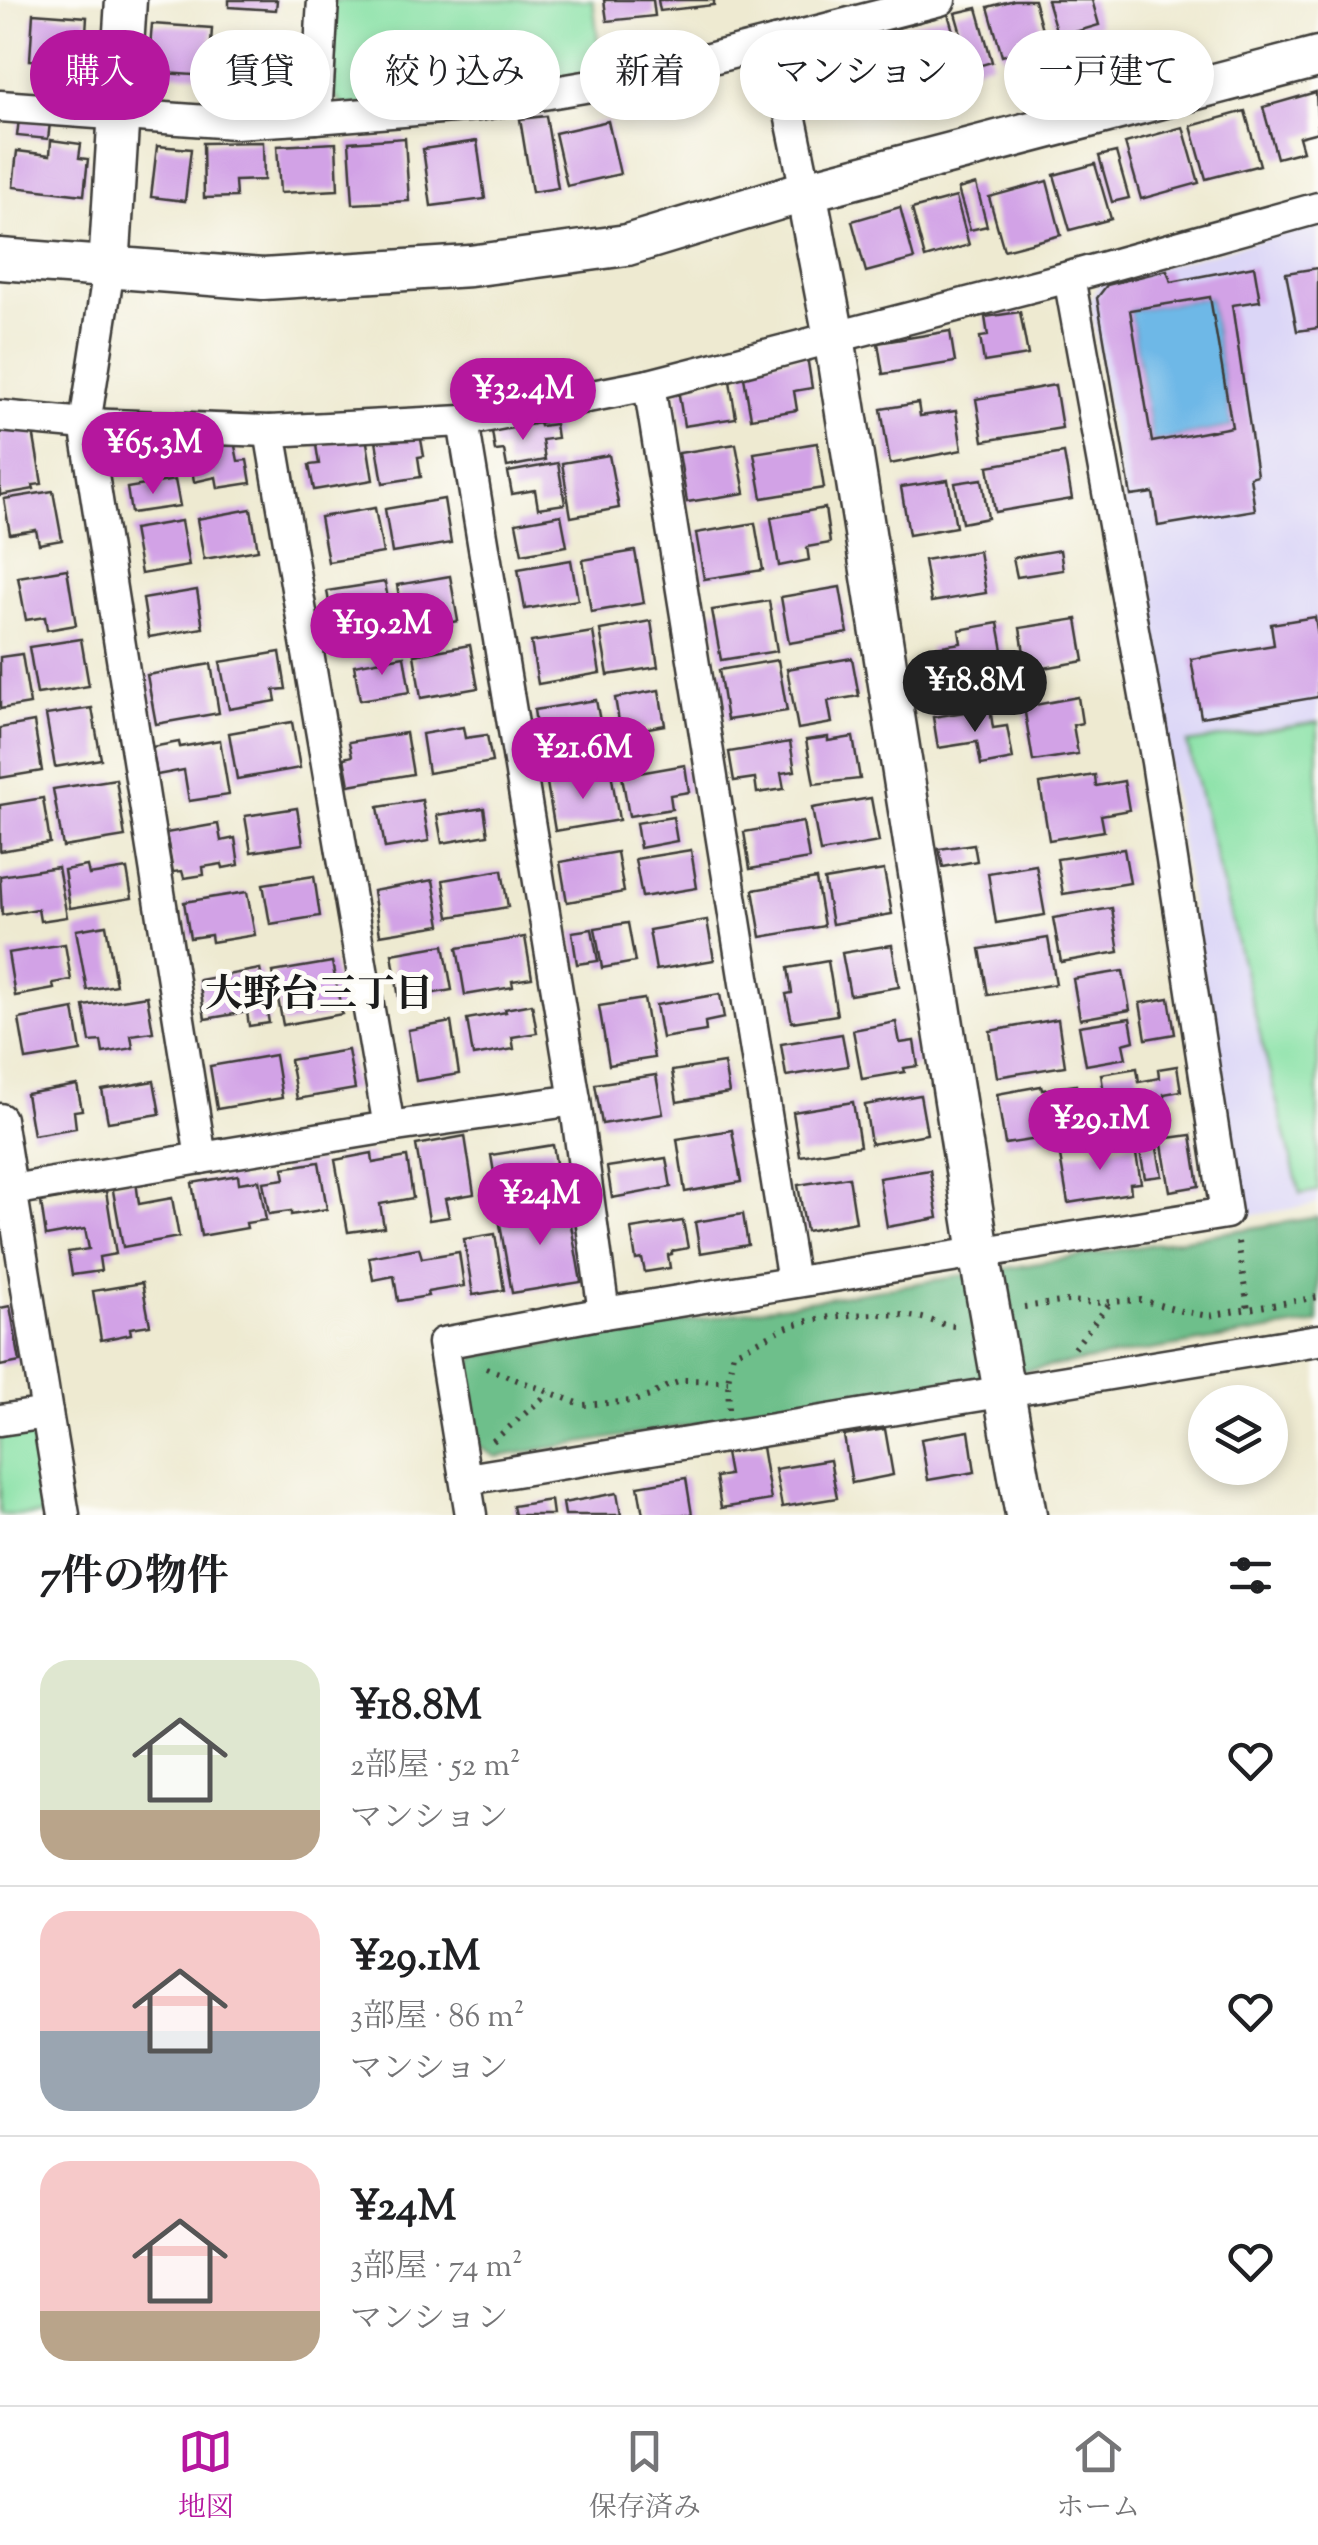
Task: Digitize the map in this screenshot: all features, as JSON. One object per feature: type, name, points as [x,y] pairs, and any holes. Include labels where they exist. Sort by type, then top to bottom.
[{"type":"street","points":[[124,30],[126,0]]},
{"type":"street","points":[[322,30],[324,0]]},
{"type":"street","points":[[822,30],[940,0]]},
{"type":"street","points":[[330,117],[478,106],[626,80],[740,51]]},
{"type":"street","points":[[0,259],[262,279],[470,266],[626,245],[806,192],[1318,56]]},
{"type":"street","points":[[0,106],[30,108]]},
{"type":"street","points":[[170,119],[234,123],[283,120]]},
{"type":"street","points":[[120,120],[109,268],[86,424],[201,1158]]},
{"type":"street","points":[[791,120],[834,337],[979,1252],[1026,1515]]},
{"type":"street","points":[[0,416],[86,424],[270,431],[463,421],[649,385],[1318,208]]},
{"type":"street","points":[[471,1515],[443,1343],[604,1313],[1226,1213],[1156,762],[1068,277]]},
{"type":"street","points":[[649,385],[793,1282]]},
{"type":"street","points":[[463,421],[575,1100],[604,1313]]},
{"type":"street","points":[[270,431],[389,1126]]},
{"type":"street","points":[[6,1192],[389,1126],[575,1100]]},
{"type":"street","points":[[0,1119],[6,1192],[64,1515]]},
{"type":"street","points":[[466,1472],[730,1436],[1318,1340]]},
{"type":"street","points":[[0,1420],[46,1413]]},
{"type":"path","points":[[1226,1213],[1237,1234],[1248,1310]]},
{"type":"path","points":[[730,1436],[728,1381],[733,1353],[786,1328],[830,1316],[918,1316],[949,1326],[1068,1301],[1141,1300],[1208,1316],[1318,1297]]},
{"type":"path","points":[[1058,1382],[1062,1364],[1111,1302]]},
{"type":"path","points":[[443,1343],[479,1366],[583,1405],[633,1401],[684,1380],[728,1381]]},
{"type":"path","points":[[466,1472],[549,1393]]},
{"type":"shaded area","points":[[1318,225],[1318,1204],[1244,1217],[1090,300],[1100,283]]},
{"type":"green space","points":[[334,0],[593,0],[597,30],[580,30],[580,75],[560,79],[560,30],[350,30],[350,108],[346,108],[330,91]]},
{"type":"green space","points":[[1318,722],[1318,1191],[1300,1194],[1187,743]]},
{"type":"green space","points":[[1318,1217],[1318,1323],[496,1457],[474,1444],[464,1376],[476,1356]]},
{"type":"green space","points":[[36,1430],[49,1515],[0,1515],[0,1435]]},
{"type":"water","points":[[1210,297],[1232,427],[1152,442],[1130,310]]},
{"type":"building","points":[[229,0],[277,0],[276,10],[229,7]]},
{"type":"building","points":[[604,0],[653,0],[655,16],[607,21]]},
{"type":"building","points":[[658,0],[714,0],[714,5],[660,11]]},
{"type":"building","points":[[1014,0],[1034,0],[1042,30],[1004,30],[1002,56],[988,7]]},
{"type":"building","points":[[1047,0],[1092,0],[1099,25],[1056,30]]},
{"type":"building","points":[[977,8],[983,30],[960,30],[955,13]]},
{"type":"building","points":[[33,13],[87,17],[86,30],[32,30]]},
{"type":"building","points":[[948,14],[953,30],[891,30]]},
{"type":"building","points":[[152,24],[212,28],[190,30],[190,75],[170,73],[170,30],[152,30]]},
{"type":"building","points":[[984,33],[992,62],[984,64]]},
{"type":"building","points":[[1316,92],[1318,132],[1299,137],[1303,151],[1277,158],[1263,107]]},
{"type":"building","points":[[1245,111],[1260,165],[1206,179],[1191,126]]},
{"type":"building","points":[[19,119],[50,123],[48,139],[17,136]]},
{"type":"building","points":[[520,120],[547,120],[558,188],[532,192]]},
{"type":"building","points":[[608,121],[620,174],[567,186],[555,133]]},
{"type":"building","points":[[1183,127],[1199,183],[1141,199],[1125,143]]},
{"type":"building","points":[[405,138],[409,201],[353,204],[349,142]]},
{"type":"building","points":[[51,140],[81,144],[79,158],[88,159],[84,195],[13,187],[17,151],[50,155]]},
{"type":"building","points":[[477,141],[485,199],[431,206],[423,149]]},
{"type":"building","points":[[263,142],[264,180],[235,181],[236,197],[204,198],[203,143]]},
{"type":"building","points":[[336,143],[338,190],[280,193],[277,146]]},
{"type":"building","points":[[157,146],[191,149],[185,201],[151,197]]},
{"type":"building","points":[[1116,152],[1129,198],[1112,202],[1099,156]]},
{"type":"building","points":[[1095,164],[1111,219],[1070,230],[1054,175]]},
{"type":"building","points":[[1047,181],[1061,235],[1004,250],[989,197]]},
{"type":"building","points":[[976,184],[987,226],[970,230],[958,189]]},
{"type":"building","points":[[956,197],[969,245],[925,258],[912,209]]},
{"type":"building","points":[[900,207],[914,259],[866,272],[852,221]]},
{"type":"building","points":[[1254,266],[1260,301],[1232,305],[1257,475],[1250,477],[1255,510],[1158,526],[1153,493],[1131,496],[1097,298],[1107,285],[1167,270],[1171,282]],"holes":[[[1210,297],[1232,427],[1152,442],[1130,310]]]},
{"type":"building","points":[[1318,268],[1318,328],[1297,331],[1286,273]]},
{"type":"building","points":[[1020,312],[1028,355],[984,362],[980,337],[988,336],[985,317]]},
{"type":"building","points":[[950,331],[955,362],[883,374],[878,343]]},
{"type":"building","points":[[807,356],[812,388],[794,391],[797,410],[751,418],[742,366]]},
{"type":"building","points":[[730,381],[736,418],[684,426],[678,389]]},
{"type":"building","points":[[1055,385],[1062,428],[983,441],[976,399]]},
{"type":"building","points":[[918,403],[920,416],[956,411],[962,450],[890,464],[881,409]]},
{"type":"building","points":[[31,419],[42,484],[0,495],[0,429]]},
{"type":"building","points":[[555,424],[557,438],[542,440],[545,460],[507,467],[504,450],[495,451],[492,431]]},
{"type":"building","points":[[168,433],[174,466],[123,475],[117,441]]},
{"type":"building","points":[[420,434],[424,456],[418,457],[421,477],[383,483],[376,441]]},
{"type":"building","points":[[366,436],[373,480],[314,490],[309,465],[319,464],[316,445]]},
{"type":"building","points":[[234,441],[238,461],[247,460],[251,483],[218,488],[216,477],[194,482],[189,448]]},
{"type":"building","points":[[817,443],[824,488],[762,498],[754,453]]},
{"type":"building","points":[[736,444],[745,493],[687,502],[679,453]]},
{"type":"building","points":[[1064,453],[1072,499],[995,512],[988,466]]},
{"type":"building","points":[[609,455],[619,508],[571,517],[562,463]]},
{"type":"building","points":[[558,463],[565,504],[538,508],[535,490],[512,494],[508,472]]},
{"type":"building","points":[[982,479],[988,518],[962,523],[955,483]]},
{"type":"building","points":[[175,480],[180,506],[131,513],[127,488]]},
{"type":"building","points":[[948,480],[956,527],[909,535],[901,487]]},
{"type":"building","points":[[53,491],[62,540],[39,544],[36,530],[10,534],[4,499]]},
{"type":"building","points":[[444,499],[451,543],[392,553],[385,509]]},
{"type":"building","points":[[375,508],[383,553],[328,562],[320,517]]},
{"type":"building","points":[[825,508],[830,543],[807,547],[809,560],[779,566],[771,518]]},
{"type":"building","points":[[251,509],[258,550],[204,559],[197,519]]},
{"type":"building","points":[[561,515],[567,546],[522,554],[516,523]]},
{"type":"building","points":[[181,521],[189,566],[141,574],[133,529]]},
{"type":"building","points":[[755,523],[763,570],[704,579],[696,533]]},
{"type":"building","points":[[1060,550],[1063,570],[1017,577],[1013,558]]},
{"type":"building","points":[[635,551],[644,603],[591,612],[583,560]]},
{"type":"building","points":[[979,551],[986,593],[931,602],[924,560]]},
{"type":"building","points":[[571,560],[578,600],[525,609],[518,569]]},
{"type":"building","points":[[67,569],[76,625],[47,630],[45,617],[26,620],[18,577]]},
{"type":"building","points":[[450,576],[458,621],[405,630],[397,585]]},
{"type":"building","points":[[385,582],[395,641],[375,644],[372,624],[334,630],[327,591]]},
{"type":"building","points":[[840,587],[848,633],[789,643],[781,597]]},
{"type":"building","points":[[197,590],[203,628],[149,637],[143,599]]},
{"type":"building","points":[[769,601],[777,651],[721,660],[712,610]]},
{"type":"building","points":[[1315,617],[1318,697],[1201,717],[1191,659],[1274,645],[1271,624]]},
{"type":"building","points":[[1077,619],[1084,661],[1027,671],[1020,628]]},
{"type":"building","points":[[651,621],[658,667],[608,675],[600,630]]},
{"type":"building","points":[[998,623],[1009,683],[961,691],[958,676],[935,680],[929,648],[961,643],[959,630]]},
{"type":"building","points":[[593,632],[600,673],[538,684],[531,642]]},
{"type":"building","points":[[81,639],[89,686],[37,694],[29,647]]},
{"type":"building","points":[[470,645],[478,688],[421,698],[414,655]]},
{"type":"building","points":[[280,652],[286,689],[274,690],[276,701],[229,709],[220,662]]},
{"type":"building","points":[[22,654],[30,704],[0,709],[0,657]]},
{"type":"building","points":[[404,656],[410,692],[360,700],[354,665]]},
{"type":"building","points":[[852,658],[859,696],[828,701],[832,723],[798,729],[787,669]]},
{"type":"building","points":[[778,660],[787,711],[727,720],[719,670]]},
{"type":"building","points":[[211,664],[219,713],[156,724],[147,675]]},
{"type":"building","points":[[659,690],[665,725],[621,733],[615,698]]},
{"type":"building","points":[[1078,697],[1082,723],[1073,725],[1078,754],[1033,761],[1024,707]]},
{"type":"building","points":[[596,700],[602,732],[539,743],[534,710]]},
{"type":"building","points":[[92,708],[101,759],[55,767],[46,715]]},
{"type":"building","points":[[990,708],[993,728],[1007,726],[1013,759],[981,765],[977,742],[938,748],[933,717]]},
{"type":"building","points":[[34,722],[42,771],[0,778],[0,728]]},
{"type":"building","points":[[292,722],[300,768],[237,779],[229,733]]},
{"type":"building","points":[[463,727],[465,738],[487,735],[492,762],[428,773],[422,734]]},
{"type":"building","points":[[406,733],[413,774],[349,785],[344,758],[352,756],[349,742]]},
{"type":"building","points":[[828,737],[828,741],[853,737],[860,779],[814,784],[806,740]]},
{"type":"building","points":[[220,740],[229,795],[189,801],[184,770],[157,775],[152,747]]},
{"type":"building","points":[[790,742],[795,771],[781,773],[784,789],[757,793],[755,778],[734,781],[729,752]]},
{"type":"building","points":[[685,765],[689,792],[670,795],[672,809],[629,816],[622,776]]},
{"type":"building","points":[[611,772],[619,820],[555,831],[547,783]]},
{"type":"building","points":[[1095,775],[1096,786],[1124,781],[1129,810],[1101,815],[1104,831],[1049,840],[1040,784]]},
{"type":"building","points":[[116,779],[125,837],[63,847],[53,789]]},
{"type":"building","points":[[43,798],[50,843],[0,851],[0,805]]},
{"type":"building","points":[[871,798],[879,842],[820,852],[812,808]]},
{"type":"building","points":[[422,800],[429,841],[385,848],[378,807]]},
{"type":"building","points":[[297,808],[303,844],[251,852],[245,816]]},
{"type":"building","points":[[484,808],[488,835],[442,843],[437,815]]},
{"type":"building","points":[[673,817],[677,841],[640,848],[636,823]]},
{"type":"building","points":[[803,822],[809,859],[750,869],[744,832]]},
{"type":"building","points":[[218,824],[221,841],[235,838],[239,865],[203,867],[204,875],[184,878],[182,871],[173,872],[166,833]]},
{"type":"building","points":[[974,844],[977,861],[943,867],[939,849]]},
{"type":"building","points":[[1124,849],[1130,883],[1063,894],[1057,859]]},
{"type":"building","points":[[691,850],[697,888],[642,897],[635,859]]},
{"type":"building","points":[[617,852],[624,892],[567,902],[560,862]]},
{"type":"building","points":[[1036,865],[1045,915],[996,923],[988,873]]},
{"type":"building","points":[[87,866],[89,875],[127,869],[132,898],[70,908],[64,870]]},
{"type":"building","points":[[58,867],[67,917],[40,921],[38,909],[2,915],[0,876]]},
{"type":"building","points":[[502,870],[508,907],[449,917],[443,880]]},
{"type":"building","points":[[884,870],[892,914],[832,924],[824,880]]},
{"type":"building","points":[[314,876],[320,916],[270,924],[263,884]]},
{"type":"building","points":[[816,879],[824,926],[761,937],[753,890]]},
{"type":"building","points":[[433,880],[441,925],[380,935],[373,891]]},
{"type":"building","points":[[247,892],[255,935],[212,942],[211,935],[190,938],[184,902]]},
{"type":"building","points":[[1112,908],[1119,952],[1061,962],[1053,918]]},
{"type":"building","points":[[707,920],[714,960],[656,970],[649,930]]},
{"type":"building","points":[[628,923],[635,962],[602,968],[595,928]]},
{"type":"building","points":[[106,925],[116,985],[87,990],[76,930]]},
{"type":"building","points":[[592,929],[598,961],[577,964],[572,932]]},
{"type":"building","points":[[525,937],[532,978],[512,981],[513,987],[465,995],[457,948]]},
{"type":"building","points":[[1048,938],[1056,984],[988,995],[980,949]]},
{"type":"building","points":[[65,944],[71,980],[53,983],[54,989],[15,996],[8,953]]},
{"type":"building","points":[[444,945],[452,990],[399,999],[392,954]]},
{"type":"building","points":[[892,945],[899,987],[850,995],[842,953]]},
{"type":"building","points":[[828,961],[837,1015],[792,1022],[786,994],[792,993],[788,968]]},
{"type":"building","points":[[332,962],[342,1014],[283,1025],[273,972]]},
{"type":"building","points":[[260,969],[269,1023],[249,1026],[247,1012],[205,1019],[199,980]]},
{"type":"building","points":[[1123,971],[1130,1010],[1080,1019],[1073,979]]},
{"type":"building","points":[[720,994],[724,1018],[705,1022],[706,1031],[662,1038],[656,1005]]},
{"type":"building","points":[[147,996],[153,1032],[131,1035],[133,1048],[103,1053],[101,1041],[90,1042],[84,1006]]},
{"type":"building","points":[[1169,998],[1175,1034],[1146,1039],[1140,1003]]},
{"type":"building","points":[[644,999],[654,1058],[609,1065],[599,1006]]},
{"type":"building","points":[[532,1004],[537,1033],[512,1037],[514,1049],[473,1056],[467,1019]]},
{"type":"building","points":[[74,1009],[81,1051],[26,1060],[19,1019]]},
{"type":"building","points":[[1130,1018],[1134,1041],[1123,1044],[1126,1058],[1086,1065],[1079,1026]]},
{"type":"building","points":[[1058,1019],[1065,1066],[997,1077],[990,1031]]},
{"type":"building","points":[[451,1022],[459,1074],[416,1081],[408,1030]]},
{"type":"building","points":[[896,1022],[900,1043],[914,1041],[918,1066],[862,1079],[853,1030]]},
{"type":"building","points":[[842,1034],[848,1066],[786,1076],[781,1044]]},
{"type":"building","points":[[348,1050],[355,1089],[297,1099],[290,1060]]},
{"type":"building","points":[[275,1055],[282,1098],[217,1109],[210,1066]]},
{"type":"building","points":[[724,1063],[729,1093],[677,1102],[672,1071]]},
{"type":"building","points":[[1177,1066],[1181,1091],[1164,1094],[1166,1109],[1097,1121],[1094,1101],[1105,1100],[1101,1074],[1137,1068],[1139,1082],[1159,1078],[1158,1069]]},
{"type":"building","points":[[656,1075],[663,1114],[602,1124],[595,1084]]},
{"type":"building","points":[[154,1081],[160,1114],[108,1122],[102,1090]]},
{"type":"building","points":[[77,1085],[82,1110],[74,1111],[76,1128],[33,1135],[26,1094]]},
{"type":"building","points":[[1076,1085],[1083,1132],[1005,1144],[997,1094]]},
{"type":"building","points":[[920,1095],[927,1134],[871,1144],[865,1105]]},
{"type":"building","points":[[853,1102],[860,1146],[800,1156],[793,1112]]},
{"type":"building","points":[[732,1130],[741,1182],[685,1192],[677,1139]]},
{"type":"building","points":[[1191,1135],[1199,1186],[1170,1191],[1161,1139]]},
{"type":"building","points":[[465,1136],[474,1194],[445,1199],[449,1217],[429,1220],[416,1145]]},
{"type":"building","points":[[1134,1143],[1141,1183],[1130,1184],[1131,1193],[1068,1203],[1060,1156]]},
{"type":"building","points":[[1156,1143],[1162,1176],[1145,1178],[1139,1146]]},
{"type":"building","points":[[553,1145],[559,1181],[497,1191],[491,1155]]},
{"type":"building","points":[[372,1153],[373,1163],[407,1157],[413,1198],[380,1204],[384,1227],[348,1232],[335,1160]]},
{"type":"building","points":[[666,1158],[671,1187],[612,1198],[607,1167]]},
{"type":"building","points":[[319,1162],[327,1209],[269,1214],[263,1182],[285,1179],[283,1168]]},
{"type":"building","points":[[930,1170],[938,1218],[887,1227],[879,1178]]},
{"type":"building","points":[[238,1175],[239,1183],[259,1180],[266,1220],[246,1223],[247,1228],[201,1236],[192,1183]]},
{"type":"building","points":[[849,1177],[856,1222],[806,1231],[798,1185]]},
{"type":"building","points":[[136,1181],[139,1204],[172,1198],[179,1237],[123,1247],[112,1185]]},
{"type":"building","points":[[106,1191],[116,1254],[99,1257],[101,1271],[72,1275],[68,1252],[89,1249],[85,1229],[46,1236],[41,1202]]},
{"type":"building","points":[[567,1202],[581,1282],[512,1293],[498,1213]]},
{"type":"building","points":[[743,1214],[748,1245],[700,1253],[695,1222]]},
{"type":"building","points":[[683,1221],[688,1248],[668,1255],[670,1268],[645,1272],[642,1259],[636,1260],[631,1229]]},
{"type":"building","points":[[495,1234],[504,1290],[473,1295],[464,1239]]},
{"type":"building","points":[[419,1248],[422,1258],[459,1252],[464,1286],[398,1301],[394,1276],[373,1280],[369,1257]]},
{"type":"building","points":[[142,1283],[150,1325],[130,1328],[131,1334],[101,1340],[93,1291]]},
{"type":"building","points":[[10,1306],[20,1362],[0,1366],[0,1308]]},
{"type":"building","points":[[885,1429],[893,1475],[852,1483],[844,1436]]},
{"type":"building","points":[[969,1431],[975,1472],[928,1480],[921,1439]]},
{"type":"building","points":[[762,1447],[771,1500],[721,1508],[716,1477],[729,1475],[725,1453]]},
{"type":"building","points":[[830,1460],[837,1498],[782,1507],[775,1469]]},
{"type":"building","points":[[686,1478],[692,1515],[643,1515],[638,1486]]},
{"type":"building","points":[[617,1493],[621,1515],[565,1515],[563,1503]]},
{"type":"building","points":[[551,1500],[553,1515],[515,1515],[513,1506]]},
{"type":"district","name":"大野台三丁目","points":[[319,993]]}]
